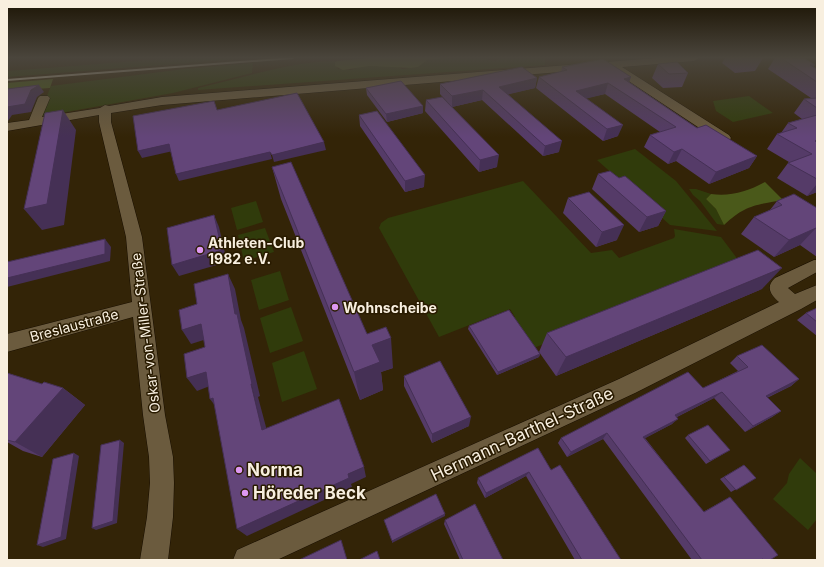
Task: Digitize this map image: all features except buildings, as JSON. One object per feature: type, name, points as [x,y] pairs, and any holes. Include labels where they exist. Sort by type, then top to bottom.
[{"type":"street","points":[[7,127],[105,109],[162,101],[353,84]]},
{"type":"street","points":[[640,84],[736,146]]},
{"type":"street","points":[[34,122],[44,98]]},
{"type":"street","name":"Oskar-von-Miller-Straße","points":[[105,109],[105,122],[134,237],[154,416],[161,457],[162,483],[160,516],[154,560]]},
{"type":"street","points":[[794,304],[779,291],[778,286],[814,266],[817,266]]},
{"type":"street","name":"Hermann-Barthel-Straße","points":[[247,560],[627,386],[817,292]]},
{"type":"street","name":"Breslaustraße","points":[[7,343],[141,307]]},
{"type":"green space","points":[[7,84],[51,84],[50,88],[7,91]]},
{"type":"green space","points":[[63,84],[207,84],[173,93],[38,117],[51,86]]},
{"type":"green space","points":[[212,84],[275,84],[198,90],[198,88]]},
{"type":"green space","points":[[749,96],[773,113],[733,122],[716,111],[713,101]]},
{"type":"green space","points":[[635,149],[676,181],[717,231],[670,225],[597,160]]},
{"type":"green space","points":[[523,181],[591,253],[612,250],[619,258],[674,238],[674,229],[721,237],[739,261],[534,348],[513,318],[515,317],[510,309],[439,337],[379,228],[381,223],[388,218]]},
{"type":"green space","points":[[765,182],[783,200],[751,207],[738,213],[724,225],[716,209],[706,199],[711,194],[732,194]]},
{"type":"green space","points":[[689,189],[696,189],[711,194],[706,199],[716,209],[724,225],[717,224]]},
{"type":"green space","points":[[256,201],[263,222],[237,230],[231,208]]},
{"type":"green space","points":[[265,228],[274,252],[244,261],[238,235]]},
{"type":"green space","points":[[280,271],[289,300],[259,310],[251,280]]},
{"type":"green space","points":[[291,307],[303,341],[270,353],[260,318]]},
{"type":"green space","points":[[304,351],[317,389],[282,402],[272,363]]},
{"type":"green space","points":[[800,458],[817,474],[817,519],[808,530],[773,499],[787,483],[789,474]]},
{"type":"place","name":"Athleten-Club 1982 e.V.","points":[[200,250]]},
{"type":"place","name":"Wohnscheibe","points":[[335,307]]},
{"type":"place","name":"Norma","points":[[239,470]]},
{"type":"place","name":"Höreder Beck","points":[[245,493]]}]
